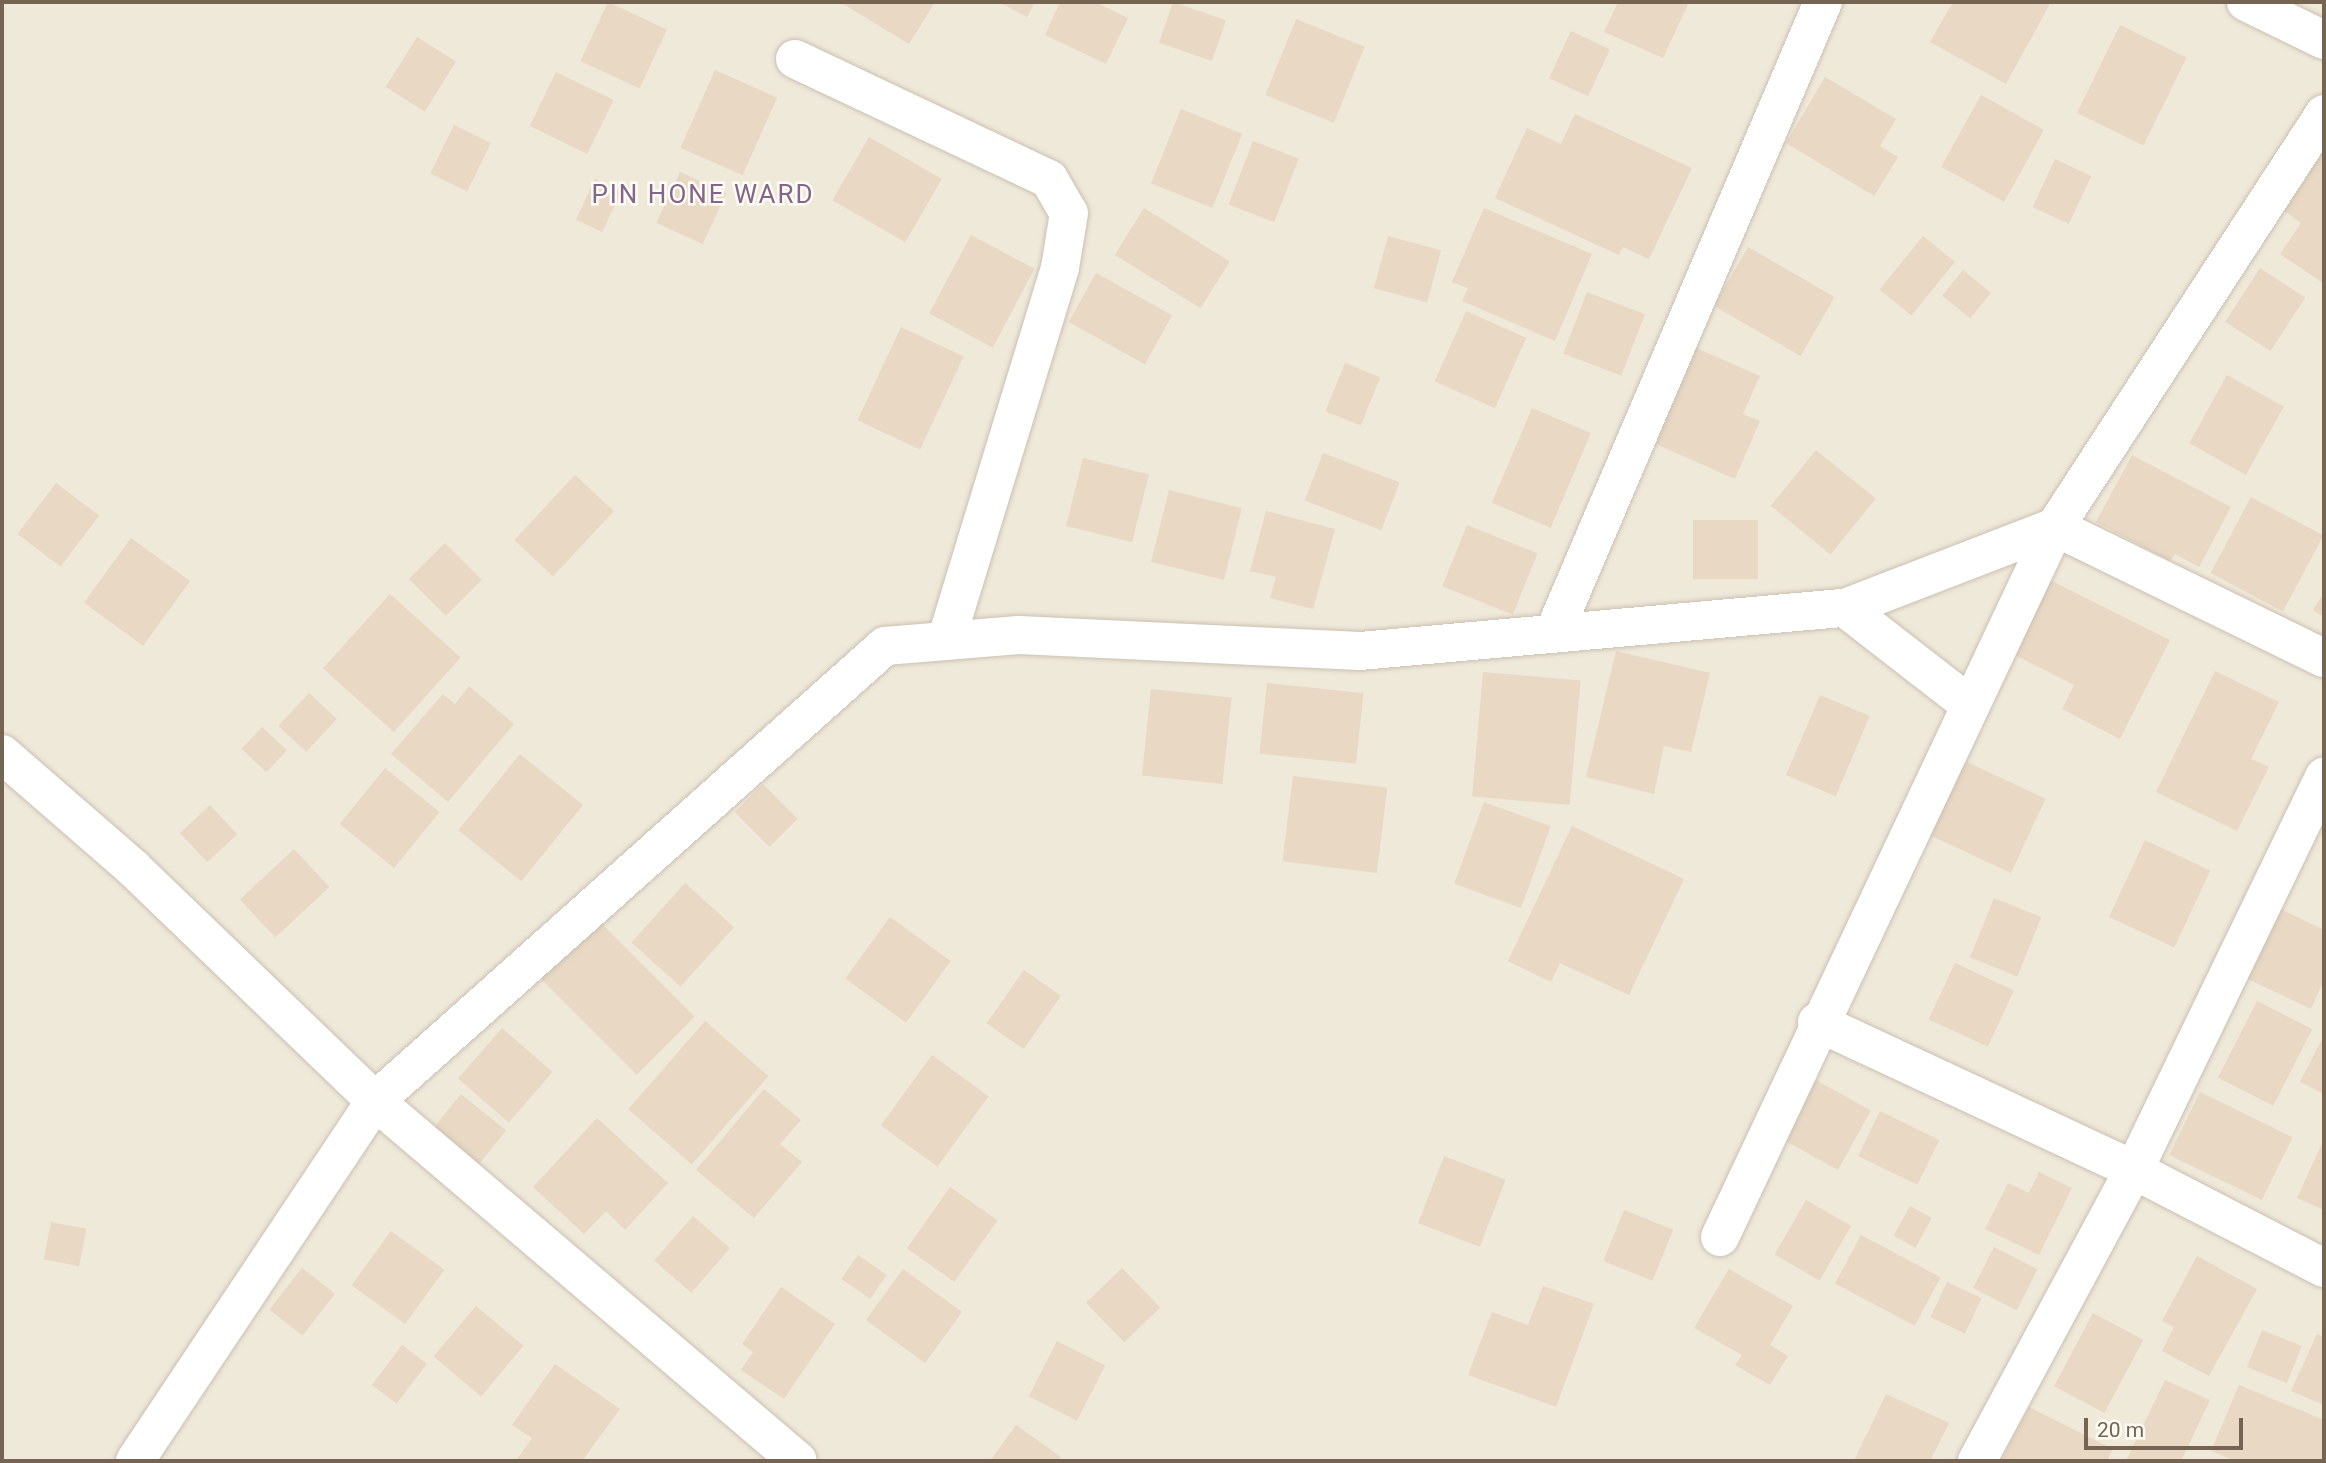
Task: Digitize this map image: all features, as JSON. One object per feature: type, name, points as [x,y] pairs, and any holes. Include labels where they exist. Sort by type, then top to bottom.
[{"type":"street","points":[[1555,630],[1823,2]]},
{"type":"street","points":[[2246,2],[2324,40]]},
{"type":"street","points":[[795,59],[1049,179],[1069,213],[1060,268],[946,641]]},
{"type":"street","points":[[1720,1237],[1817,1022],[2054,527],[2324,114]]},
{"type":"street","points":[[150,1455],[375,1101],[885,646],[1019,635],[1360,651],[1555,630],[1845,608],[2054,527],[2324,658]]},
{"type":"street","points":[[1845,608],[1970,705]]},
{"type":"street","points":[[2,754],[133,867],[375,1101],[798,1461]]},
{"type":"street","points":[[1977,1461],[2134,1170],[2324,777]]},
{"type":"street","points":[[1817,1022],[2134,1170],[2324,1268]]},
{"type":"shaded area","points":[[2,2],[2324,2],[2324,1461],[2,1461]]},
{"type":"building","points":[[608,2],[667,29],[639,88],[581,61]]},
{"type":"building","points":[[840,2],[935,2],[909,44]]},
{"type":"building","points":[[999,2],[1035,2],[1027,17]]},
{"type":"building","points":[[1060,2],[1095,2],[1128,18],[1106,64],[1045,35]]},
{"type":"building","points":[[1173,2],[1226,20],[1212,61],[1159,43]]},
{"type":"building","points":[[1618,2],[1689,2],[1663,58],[1604,32]]},
{"type":"building","points":[[1953,2],[2051,2],[2006,84],[1930,42]]},
{"type":"building","points":[[1296,19],[1365,47],[1334,123],[1265,95]]},
{"type":"building","points":[[2120,25],[2187,57],[2144,146],[2077,113]]},
{"type":"building","points":[[1571,31],[1610,49],[1588,96],[1549,78]]},
{"type":"building","points":[[417,37],[456,61],[425,111],[386,87]]},
{"type":"building","points":[[715,70],[777,98],[743,175],[680,148]]},
{"type":"building","points":[[556,72],[614,100],[587,154],[530,126]]},
{"type":"building","points":[[1825,77],[1896,119],[1880,146],[1898,157],[1874,196],[1786,143]]},
{"type":"building","points":[[1981,95],[2044,130],[2004,202],[1941,167]]},
{"type":"building","points":[[1181,109],[1242,134],[1212,208],[1151,183]]},
{"type":"building","points":[[1575,114],[1692,168],[1649,259],[1623,247],[1619,255],[1495,198],[1527,128],[1561,144]]},
{"type":"building","points":[[454,125],[491,143],[467,192],[430,174]]},
{"type":"building","points":[[869,137],[942,179],[905,242],[832,200]]},
{"type":"building","points":[[1253,141],[1299,159],[1274,222],[1229,204]]},
{"type":"building","points":[[2324,144],[2323,283],[2280,254],[2301,223],[2273,203]]},
{"type":"building","points":[[2055,159],[2091,176],[2069,224],[2033,207]]},
{"type":"building","points":[[680,172],[726,194],[703,244],[656,223]]},
{"type":"building","points":[[595,179],[621,191],[602,232],[576,220]]},
{"type":"building","points":[[1144,208],[1230,262],[1201,308],[1115,255]]},
{"type":"building","points":[[1484,208],[1592,254],[1555,341],[1462,301],[1468,288],[1452,282]]},
{"type":"building","points":[[971,235],[1035,269],[993,347],[929,314]]},
{"type":"building","points":[[1388,236],[1441,250],[1427,302],[1374,288]]},
{"type":"building","points":[[1923,236],[1955,262],[1911,315],[1880,290]]},
{"type":"building","points":[[1748,247],[1835,297],[1801,356],[1714,306]]},
{"type":"building","points":[[2260,268],[2305,297],[2270,351],[2225,322]]},
{"type":"building","points":[[1963,270],[1991,293],[1970,318],[1942,296]]},
{"type":"building","points":[[1096,273],[1172,315],[1145,364],[1069,322]]},
{"type":"building","points":[[1587,292],[1645,314],[1621,376],[1563,354]]},
{"type":"building","points":[[1466,311],[1526,338],[1495,408],[1435,381]]},
{"type":"building","points":[[901,327],[964,356],[920,450],[857,420]]},
{"type":"building","points":[[1692,346],[1760,376],[1743,414],[1760,421],[1735,479],[1649,441]]},
{"type":"building","points":[[1345,363],[1380,377],[1361,425],[1326,411]]},
{"type":"building","points":[[2227,375],[2284,407],[2246,475],[2189,443]]},
{"type":"building","points":[[1532,408],[1591,433],[1551,528],[1492,503]]},
{"type":"building","points":[[1816,450],[1876,498],[1831,554],[1771,506]]},
{"type":"building","points":[[1323,453],[1400,482],[1381,530],[1305,501]]},
{"type":"building","points":[[2132,455],[2231,507],[2199,567],[2175,554],[2170,561],[2096,522]]},
{"type":"building","points":[[1083,458],[1149,474],[1132,542],[1066,526]]},
{"type":"building","points":[[575,475],[614,511],[553,576],[514,540]]},
{"type":"building","points":[[56,483],[99,515],[61,567],[17,534]]},
{"type":"building","points":[[1169,490],[1242,508],[1224,580],[1151,562]]},
{"type":"building","points":[[2251,497],[2323,535],[2283,611],[2211,573]]},
{"type":"building","points":[[1266,511],[1335,529],[1313,609],[1270,598],[1276,577],[1250,571]]},
{"type":"building","points":[[1693,520],[1758,520],[1758,579],[1693,579]]},
{"type":"building","points":[[1467,525],[1537,553],[1513,615],[1442,586]]},
{"type":"building","points":[[131,538],[190,581],[143,646],[84,603]]},
{"type":"building","points":[[445,543],[482,580],[446,616],[409,579]]},
{"type":"building","points":[[2050,580],[2170,640],[2120,739],[2062,709],[2074,685],[2013,654]]},
{"type":"building","points":[[2324,593],[2324,617],[2313,610]]},
{"type":"building","points":[[390,594],[461,658],[394,732],[323,668]]},
{"type":"building","points":[[1616,651],[1710,673],[1691,752],[1664,746],[1654,794],[1586,777]]},
{"type":"building","points":[[2215,671],[2279,702],[2251,759],[2269,767],[2237,831],[2156,792]]},
{"type":"building","points":[[1483,672],[1581,681],[1570,805],[1472,797]]},
{"type":"building","points":[[1267,683],[1363,693],[1356,764],[1260,754]]},
{"type":"building","points":[[469,686],[514,724],[448,802],[391,754],[443,694],[455,704]]},
{"type":"building","points":[[1151,689],[1232,697],[1222,784],[1142,776]]},
{"type":"building","points":[[309,693],[337,719],[306,752],[278,726]]},
{"type":"building","points":[[1820,695],[1870,716],[1836,796],[1786,775]]},
{"type":"building","points":[[262,727],[287,750],[266,772],[242,749]]},
{"type":"building","points":[[520,754],[583,805],[521,881],[458,830]]},
{"type":"building","points":[[1954,756],[2046,799],[2011,873],[1919,830]]},
{"type":"building","points":[[385,768],[439,812],[394,868],[340,824]]},
{"type":"building","points":[[1293,776],[1387,788],[1377,873],[1283,861]]},
{"type":"building","points":[[763,784],[798,819],[769,847],[735,812]]},
{"type":"building","points":[[1484,802],[1551,826],[1521,908],[1454,884]]},
{"type":"building","points":[[210,805],[237,834],[207,862],[180,833]]},
{"type":"building","points":[[1572,826],[1684,879],[1629,995],[1560,963],[1551,982],[1508,961]]},
{"type":"building","points":[[2145,840],[2210,870],[2174,947],[2109,917]]},
{"type":"building","points":[[294,849],[329,887],[275,937],[240,899]]},
{"type":"building","points":[[685,883],[734,927],[681,987],[631,942]]},
{"type":"building","points":[[1994,898],[2041,917],[2017,976],[1970,957]]},
{"type":"building","points":[[2281,909],[2324,930],[2324,980],[2311,1009],[2248,979]]},
{"type":"building","points":[[595,917],[695,1017],[637,1075],[537,975]]},
{"type":"building","points":[[890,917],[951,961],[906,1023],[845,978]]},
{"type":"building","points":[[1955,963],[2014,990],[1988,1047],[1929,1019]]},
{"type":"building","points":[[1024,970],[1061,996],[1024,1049],[987,1023]]},
{"type":"building","points":[[2257,1001],[2312,1029],[2273,1106],[2218,1078]]},
{"type":"building","points":[[705,1021],[768,1076],[692,1164],[628,1109]]},
{"type":"building","points":[[502,1028],[553,1072],[509,1123],[458,1079]]},
{"type":"building","points":[[2324,1035],[2324,1094],[2300,1082]]},
{"type":"building","points":[[932,1055],[989,1096],[937,1167],[881,1125]]},
{"type":"building","points":[[1814,1079],[1871,1111],[1838,1170],[1781,1138]]},
{"type":"building","points":[[764,1089],[801,1120],[780,1144],[802,1162],[754,1218],[696,1170]]},
{"type":"building","points":[[2200,1092],[2293,1137],[2262,1200],[2169,1155]]},
{"type":"building","points":[[461,1094],[506,1131],[475,1169],[430,1133]]},
{"type":"building","points":[[1880,1111],[1939,1140],[1917,1185],[1858,1156]]},
{"type":"building","points":[[597,1118],[668,1183],[625,1230],[606,1211],[584,1234],[533,1187]]},
{"type":"building","points":[[2324,1139],[2324,1210],[2297,1198]]},
{"type":"building","points":[[1444,1156],[1506,1180],[1480,1247],[1418,1223]]},
{"type":"building","points":[[2039,1172],[2072,1188],[2039,1255],[1985,1229],[2008,1183],[2029,1193]]},
{"type":"building","points":[[950,1187],[998,1220],[954,1282],[907,1248]]},
{"type":"building","points":[[1806,1200],[1851,1226],[1820,1281],[1774,1255]]},
{"type":"building","points":[[1910,1206],[1932,1218],[1915,1248],[1894,1236]]},
{"type":"building","points":[[1624,1210],[1673,1230],[1653,1281],[1603,1261]]},
{"type":"building","points":[[693,1216],[730,1248],[691,1293],[654,1261]]},
{"type":"building","points":[[51,1222],[86,1229],[79,1266],[44,1259]]},
{"type":"building","points":[[391,1231],[444,1270],[405,1324],[352,1285]]},
{"type":"building","points":[[1861,1235],[1940,1277],[1915,1326],[1835,1284]]},
{"type":"building","points":[[1994,1247],[2038,1269],[2017,1310],[1973,1288]]},
{"type":"building","points":[[858,1255],[887,1275],[870,1299],[841,1279]]},
{"type":"building","points":[[2197,1256],[2257,1289],[2209,1376],[2162,1351],[2174,1327],[2162,1321]]},
{"type":"building","points":[[302,1268],[335,1294],[302,1336],[269,1310]]},
{"type":"building","points":[[1122,1268],[1160,1308],[1124,1342],[1086,1303]]},
{"type":"building","points":[[903,1269],[962,1312],[925,1363],[866,1320]]},
{"type":"building","points":[[1729,1269],[1793,1306],[1770,1345],[1788,1356],[1770,1385],[1735,1365],[1742,1355],[1694,1328]]},
{"type":"building","points":[[1947,1282],[1981,1298],[1965,1333],[1931,1317]]},
{"type":"building","points":[[1543,1286],[1594,1304],[1556,1407],[1468,1375],[1492,1312],[1528,1325]]},
{"type":"building","points":[[781,1287],[835,1324],[784,1399],[741,1370],[753,1352],[742,1344]]},
{"type":"building","points":[[476,1306],[523,1346],[481,1396],[434,1357]]},
{"type":"building","points":[[2093,1313],[2143,1340],[2104,1413],[2054,1386]]},
{"type":"building","points":[[2262,1330],[2302,1346],[2287,1383],[2247,1367]]},
{"type":"building","points":[[2317,1334],[2324,1337],[2324,1405],[2291,1391]]},
{"type":"building","points":[[1057,1341],[1105,1366],[1077,1421],[1029,1396]]},
{"type":"building","points":[[402,1345],[427,1364],[397,1404],[372,1385]]},
{"type":"building","points":[[555,1364],[620,1409],[582,1461],[516,1461],[532,1438],[512,1425]]},
{"type":"building","points":[[2165,1380],[2210,1400],[2181,1461],[2126,1461]]},
{"type":"building","points":[[2239,1385],[2324,1420],[2323,1461],[2236,1461],[2211,1451]]},
{"type":"building","points":[[1886,1394],[1949,1423],[1930,1461],[1854,1461]]},
{"type":"building","points":[[2029,1407],[2113,1449],[2107,1461],[2001,1461]]},
{"type":"building","points":[[1016,1425],[1061,1457],[1058,1461],[990,1461]]},
{"type":"district","name":"PIN HONE WARD","points":[[703,195]]}]
